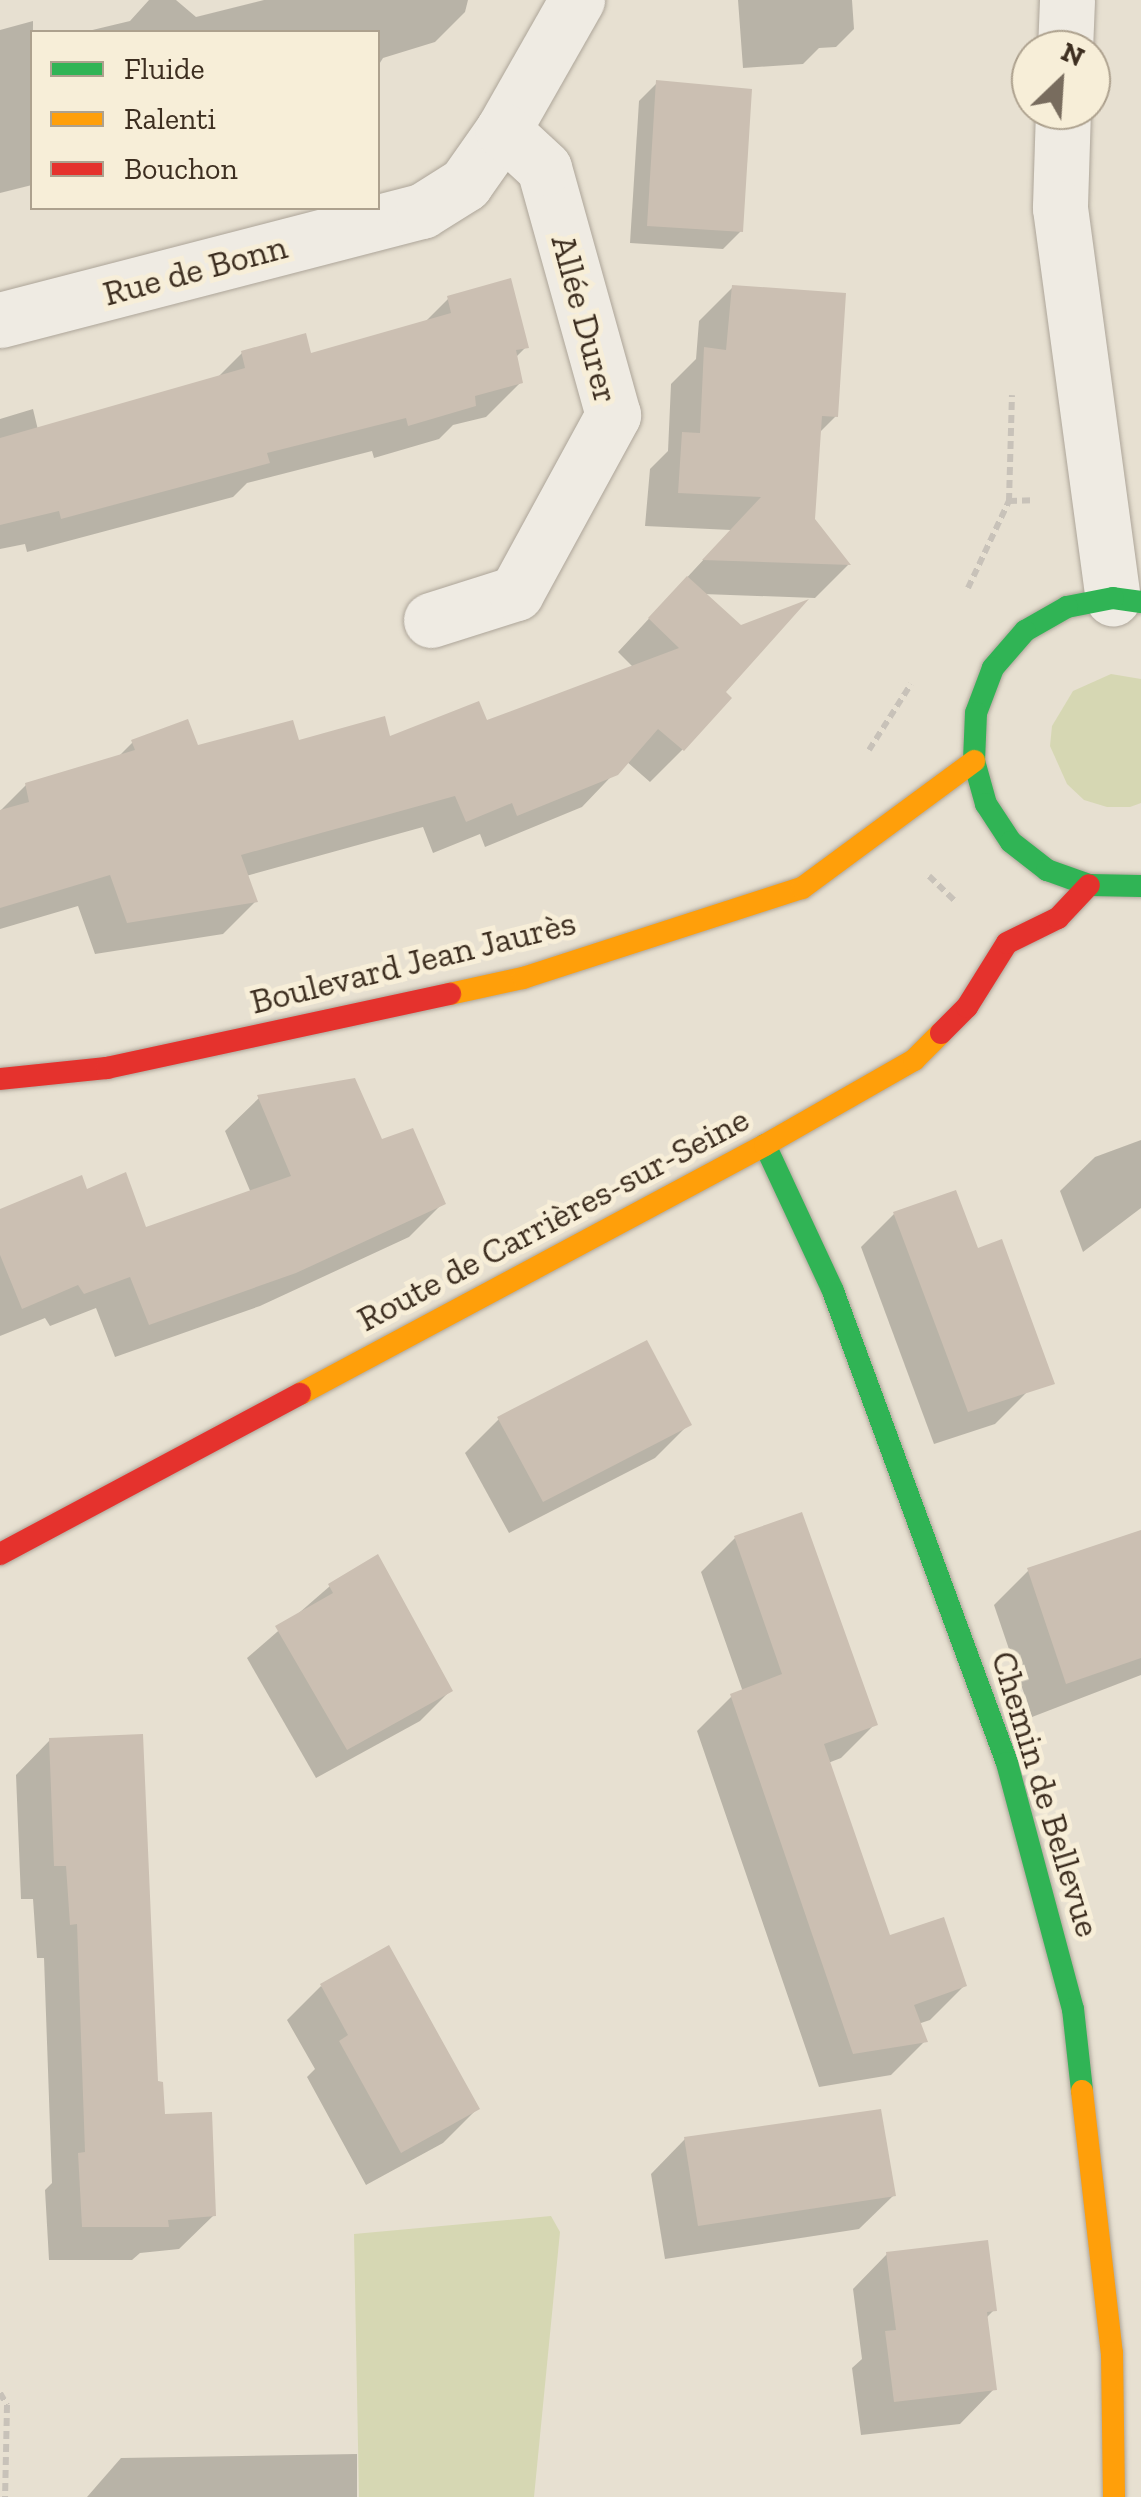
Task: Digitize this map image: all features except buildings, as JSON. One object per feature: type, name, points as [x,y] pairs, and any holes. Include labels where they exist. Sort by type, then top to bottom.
[{"type":"street","name":"Rue de Bonn","points":[[0,320],[422,210],[464,184],[503,130],[578,0]]},
{"type":"street","points":[[1066,30],[1067,0]]},
{"type":"street","name":"Allée Durer","points":[[431,620],[516,593],[613,415],[544,168],[503,130]]},
{"type":"street","points":[[1062,130],[1060,208],[1127,600],[1066,607],[1025,631],[993,668],[976,713],[974,760],[986,804],[1011,842],[1047,870],[1089,886],[1141,886]]},
{"type":"street","name":"Boulevard Jean Jaurès","points":[[0,1079],[108,1068],[523,978],[802,888],[974,760]]},
{"type":"street","name":"Route de Carrières-sur-Seine","points":[[0,1554],[765,1145],[914,1060],[967,1006],[1007,943],[1058,918],[1089,886]]},
{"type":"street","name":"Chemin de Bellevue","points":[[765,1145],[833,1291],[1007,1762],[1073,2009],[1126,2351],[1114,2497]]},
{"type":"path","points":[[0,2393],[7,2405],[4,2497]]},
{"type":"green space","points":[[1111,674],[1141,679],[1141,803],[1130,807],[1107,807],[1084,800],[1067,784],[1050,746],[1052,726],[1073,691]]},
{"type":"green space","points":[[551,2216],[560,2232],[534,2497],[359,2497],[354,2234]]},
{"type":"traffic: fast","points":[[1141,602],[1113,598],[1067,607],[1025,631],[993,668],[976,713],[974,761],[986,804],[1011,842],[1047,870],[1089,885],[1141,886]]},
{"type":"traffic: fast","points":[[765,1145],[833,1291],[1007,1763],[1073,2009],[1082,2091]]},
{"type":"traffic: slow","points":[[450,994],[523,978],[802,888],[974,761]]},
{"type":"traffic: slow","points":[[300,1394],[765,1145],[914,1060],[941,1033]]},
{"type":"traffic: slow","points":[[1082,2091],[1112,2353],[1114,2497]]},
{"type":"traffic: jam","points":[[941,1033],[967,1007],[1007,943],[1058,918],[1089,885]]},
{"type":"traffic: jam","points":[[0,1079],[107,1068],[450,994]]},
{"type":"traffic: jam","points":[[0,1554],[300,1394]]}]
